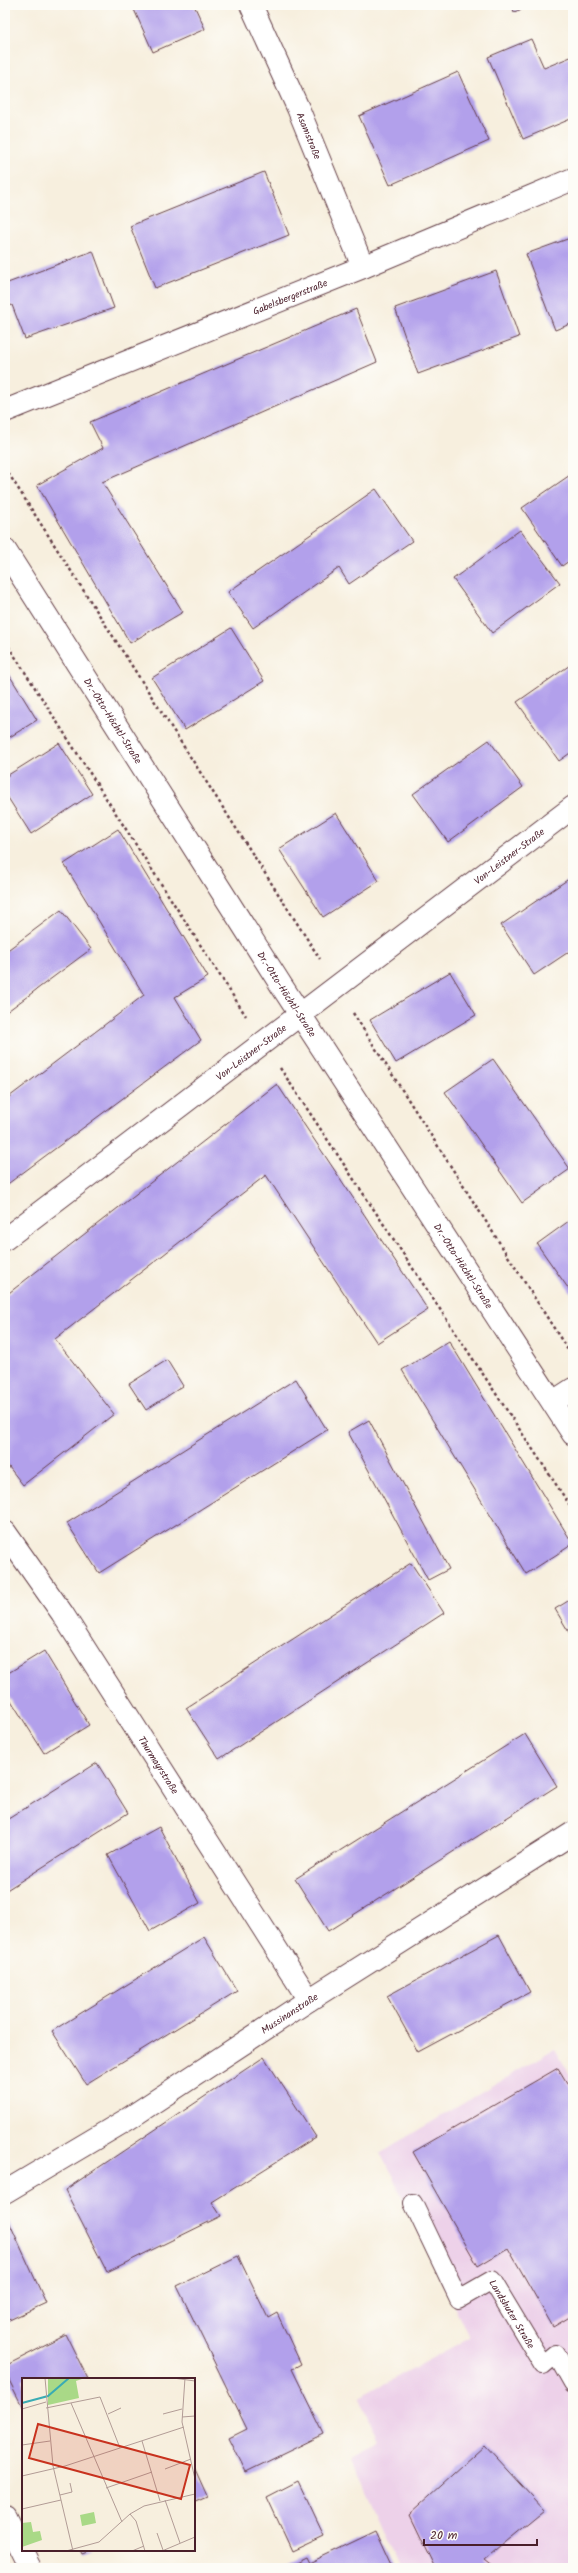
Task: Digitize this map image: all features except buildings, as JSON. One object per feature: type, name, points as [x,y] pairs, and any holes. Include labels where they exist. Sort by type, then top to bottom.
[{"type":"street","name":"Asamstraße","points":[[251,5],[298,108],[364,267]]},
{"type":"street","name":"Gabelsbergerstraße","points":[[5,411],[364,267],[573,179]]},
{"type":"street","name":"Dr.-Otto-Höchtl-Straße","points":[[5,550],[300,1014],[573,1434]]},
{"type":"street","name":"Von-Leistner-Straße","points":[[5,1239],[573,807]]},
{"type":"street","points":[[553,1402],[573,1389]]},
{"type":"street","name":"Thurmayrstraße","points":[[5,1532],[62,1614],[309,2000]]},
{"type":"street","name":"Mussinanstraße","points":[[5,2192],[128,2119],[309,2000],[573,1833]]},
{"type":"street","points":[[7,2526],[30,2568]]},
{"type":"lane","name":"Landshuter Straße","points":[[413,2203],[459,2299],[492,2280],[543,2366],[556,2354],[573,2384]]},
{"type":"path","points":[[5,468],[573,1358]]},
{"type":"path","points":[[5,641],[263,1042],[573,1510]]},
{"type":"shaded area","points":[[555,2049],[573,2080],[573,2568],[399,2568],[350,2456],[378,2441],[360,2397],[469,2338],[381,2152]]}]
